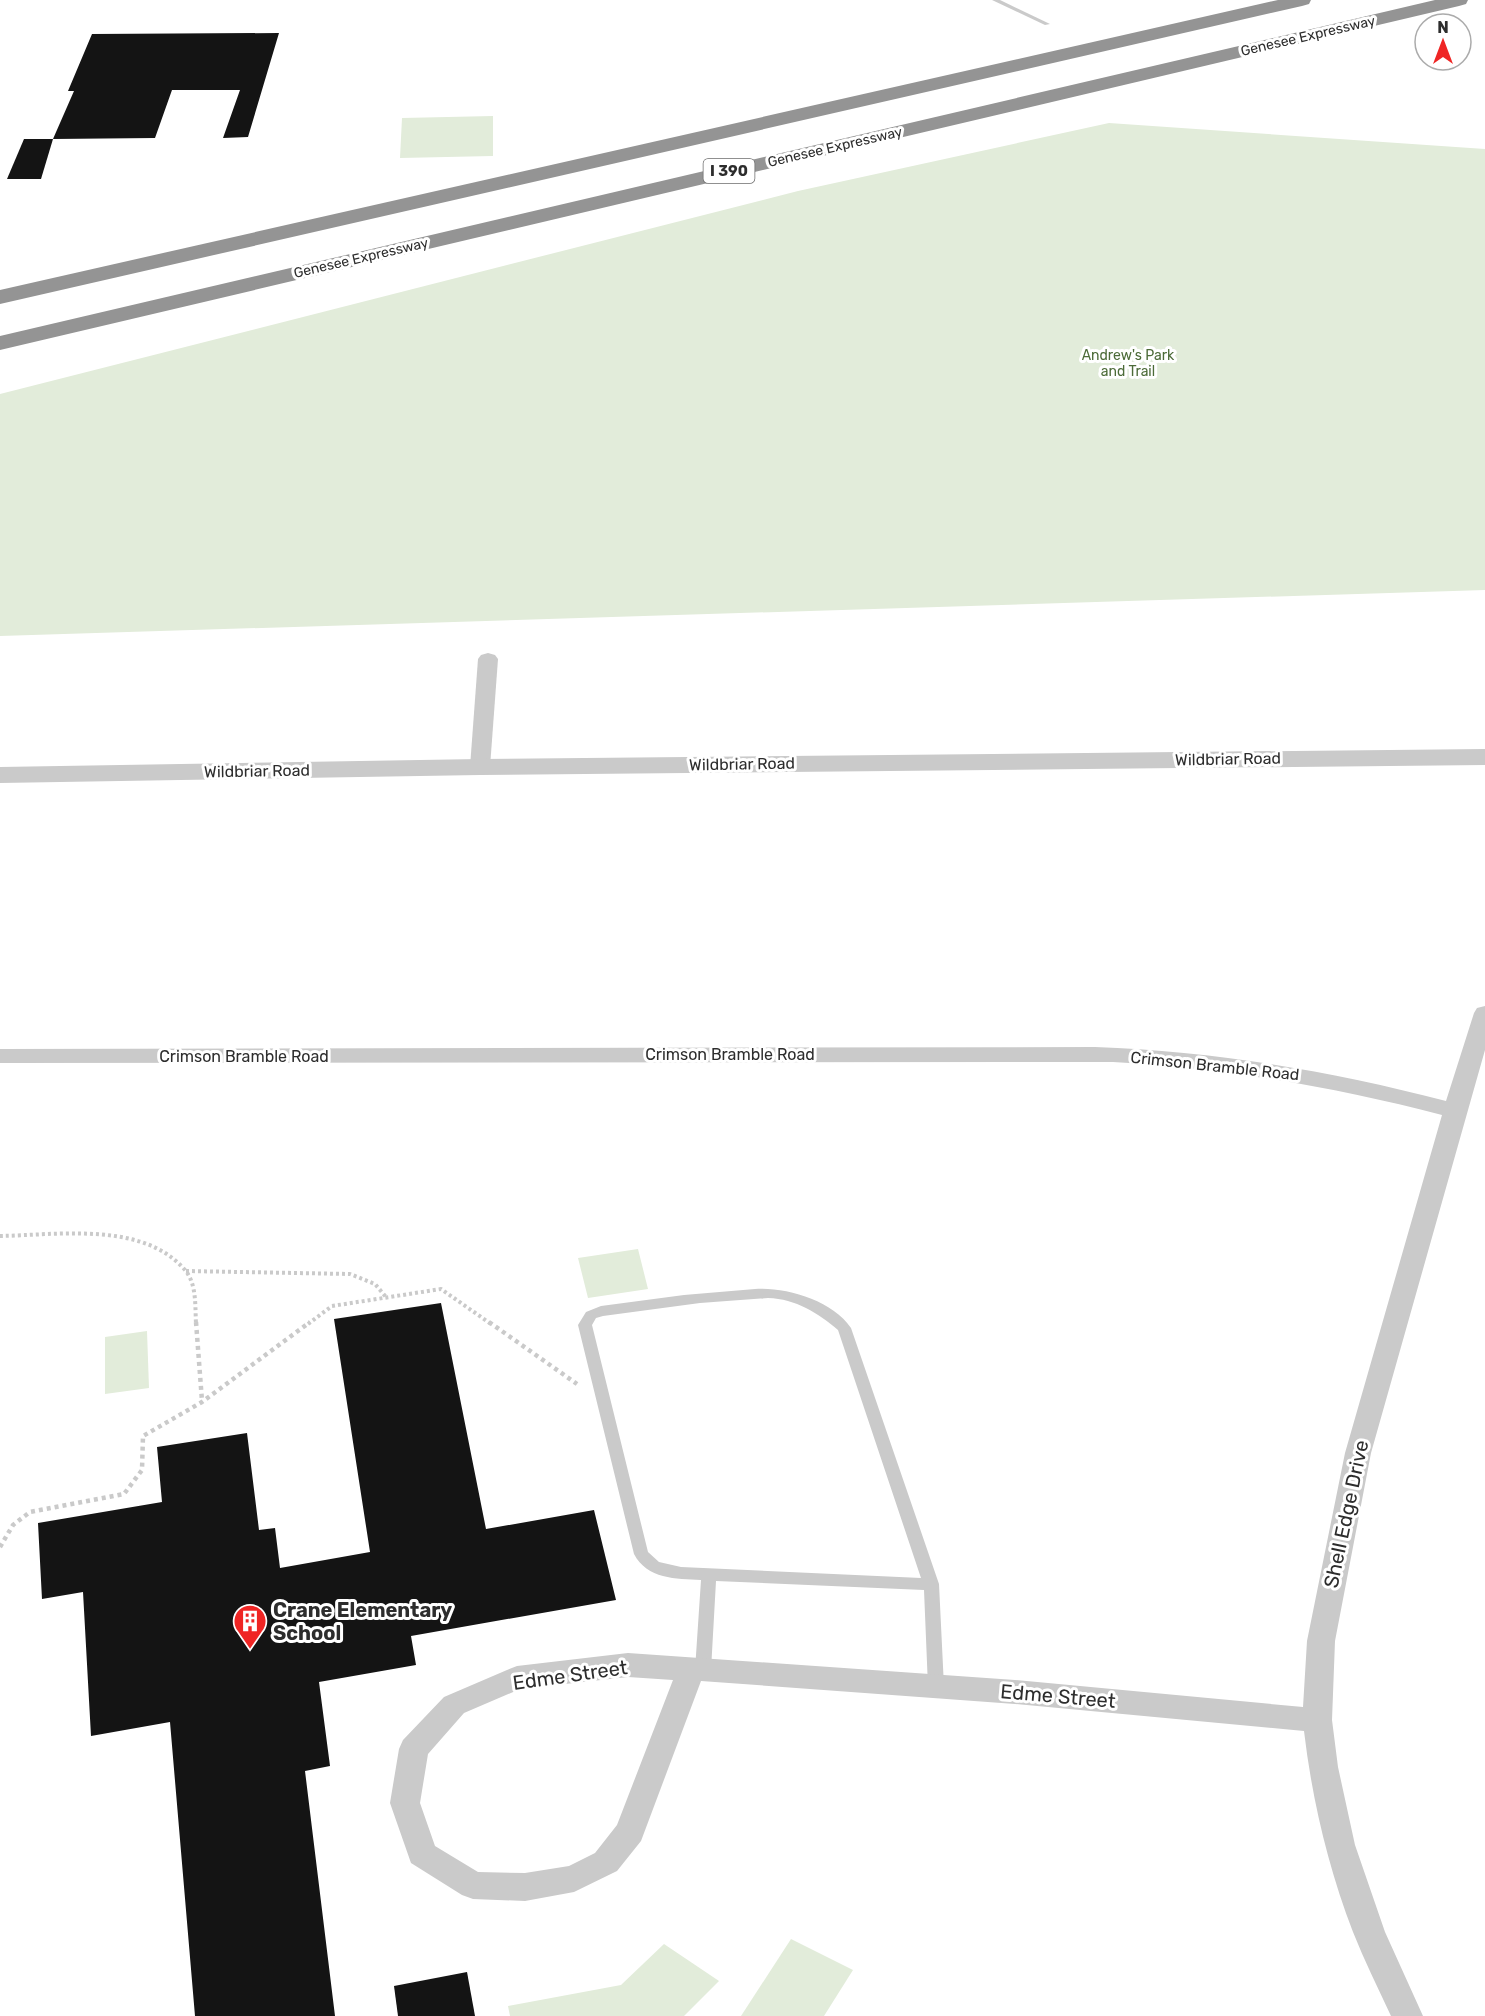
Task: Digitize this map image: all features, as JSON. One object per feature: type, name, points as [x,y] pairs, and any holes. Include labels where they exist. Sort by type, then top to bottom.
[{"type":"highway","name":"I 390","points":[[0,297],[1302,0]]},
{"type":"highway","name":"Genesee Expressway","points":[[0,343],[1459,0]]},
{"type":"street","points":[[480,767],[489,658]]},
{"type":"street","name":"Wildbriar Road","points":[[0,775],[480,767],[1485,756]]},
{"type":"street","name":"Shell Edge Drive","points":[[1407,2016],[1369,1932],[1340,1845],[1323,1767],[1317,1720],[1321,1641],[1358,1453],[1485,1013]]},
{"type":"street","name":"Crimson Bramble Road","points":[[0,1056],[1003,1054],[1149,1057],[1302,1075],[1374,1089],[1455,1111]]},
{"type":"street","name":"Edme Street","points":[[697,1670],[630,1832],[606,1862],[574,1879],[525,1887],[494,1886],[473,1885],[422,1854],[405,1803],[414,1749],[454,1705],[518,1678],[628,1665],[936,1687],[1317,1720]]},
{"type":"lane","points":[[995,0],[1047,24]]},
{"type":"lane","points":[[931,1584],[709,1575],[670,1571],[645,1562],[641,1554],[585,1325],[591,1315],[696,1297],[759,1293],[787,1295],[810,1303],[844,1328],[931,1584],[936,1687]]},
{"type":"lane","points":[[697,1670],[709,1575]]},
{"type":"path","points":[[0,1236],[109,1235],[136,1239],[160,1250],[186,1271],[194,1290],[202,1402]]},
{"type":"path","points":[[186,1271],[350,1274],[375,1284],[386,1297]]},
{"type":"path","points":[[0,1547],[13,1525],[30,1512],[124,1494],[142,1470],[143,1436],[202,1402],[332,1306],[441,1289],[603,1403]]},
{"type":"green space","points":[[493,116],[493,156],[400,158],[402,118]]},
{"type":"green space","name":"Andrew's Park and Trail","points":[[1109,123],[1485,149],[1485,590],[0,636],[0,394],[798,191]]},
{"type":"green space","points":[[638,1249],[648,1289],[588,1298],[578,1258]]},
{"type":"green space","points":[[147,1331],[149,1388],[105,1394],[105,1337]]},
{"type":"green space","points":[[791,1939],[853,1970],[824,2016],[741,2016]]},
{"type":"green space","points":[[664,1944],[719,1981],[684,2016],[510,2016],[508,2006],[621,1985]]},
{"type":"building","points":[[279,33],[248,137],[223,138],[240,90],[172,90],[155,138],[53,139],[74,91],[68,91],[92,34]]},
{"type":"building","points":[[24,139],[53,139],[41,179],[7,179]]},
{"type":"building","name":"Crane Elementary School","points":[[441,1303],[486,1529],[594,1510],[616,1600],[411,1636],[416,1665],[319,1682],[330,1766],[305,1771],[335,2016],[195,2016],[170,1722],[91,1736],[83,1592],[42,1599],[38,1523],[162,1502],[157,1447],[247,1433],[259,1530],[275,1528],[280,1568],[370,1552],[334,1319]]},
{"type":"building","points":[[467,1972],[475,2016],[398,2016],[394,1986]]},
{"type":"place","name":"Crane Elementary School","points":[[250,1650]]}]
